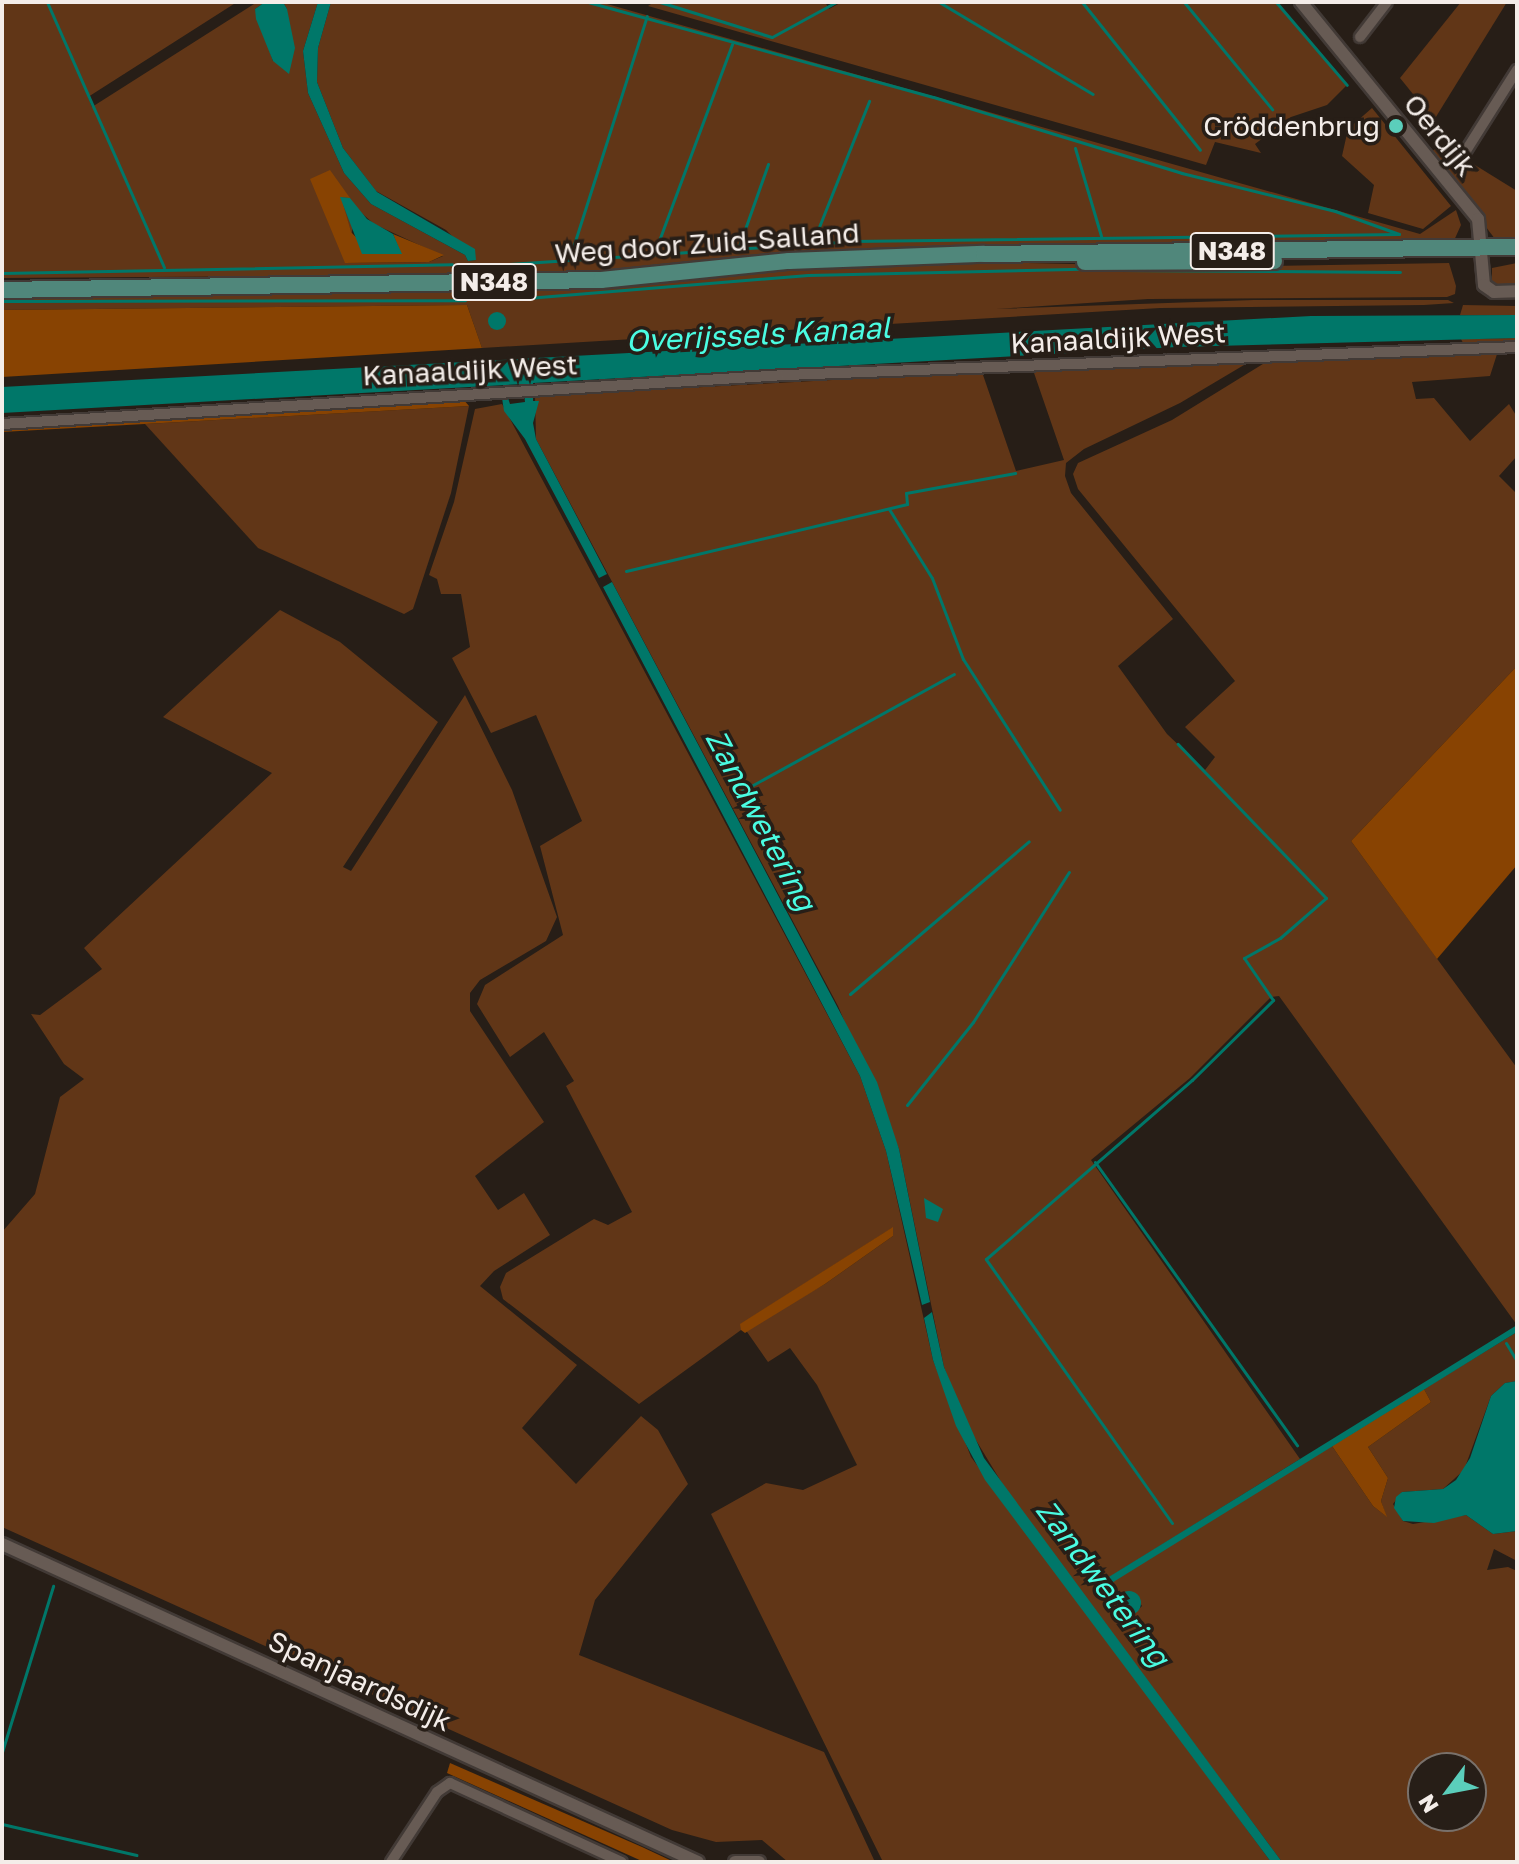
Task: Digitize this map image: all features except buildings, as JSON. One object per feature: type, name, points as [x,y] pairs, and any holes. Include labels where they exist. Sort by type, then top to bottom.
[{"type":"main road","name":"Weg door Zuid-Salland","points":[[2,290],[601,280],[789,261],[984,254],[1480,253],[1517,247]]},
{"type":"main road","name":"Weg door Zuid-Salland","points":[[1480,253],[1517,259]]},
{"type":"street","name":"Oerdijk","points":[[1301,2],[1474,214],[1482,281],[1489,290],[1517,291]]},
{"type":"street","points":[[1360,37],[1387,2]]},
{"type":"street","points":[[1462,157],[1517,70]]},
{"type":"street","name":"Kanaaldijk West","points":[[2,424],[786,375],[1517,347]]},
{"type":"street","name":"Spanjaardsdijk","points":[[2,1544],[698,1862]]},
{"type":"street","points":[[391,1862],[443,1785],[450,1783],[622,1862]]},
{"type":"street","points":[[735,1862],[759,1862]]},
{"type":"shaded area","points":[[2,2],[237,2],[88,97],[92,107],[257,2],[265,2],[255,9],[273,61],[287,9],[283,2],[318,2],[303,51],[308,93],[344,173],[371,204],[465,255],[468,261],[476,260],[446,230],[376,191],[343,148],[317,82],[318,48],[331,2],[600,2],[1420,234],[1456,210],[1461,225],[1452,245],[828,251],[565,274],[2,278]],"holes":[[[357,209],[374,224],[443,256],[429,262],[345,263]]]},
{"type":"shaded area","points":[[654,2],[825,2],[829,9],[842,2],[1276,2],[1347,85],[1327,105],[1291,117],[1255,144],[1261,153],[1215,142],[1206,165],[648,6]]},
{"type":"shaded area","points":[[1461,2],[1507,2],[1434,120],[1400,78]]},
{"type":"shaded area","points":[[1372,108],[1451,206],[1423,229],[1368,213],[1374,185],[1342,156],[1348,129]]},
{"type":"shaded area","points":[[1441,144],[1517,191],[1517,244],[1495,239],[1430,153]]},
{"type":"shaded area","points":[[330,170],[350,198],[341,197],[351,232],[372,254],[401,254],[393,234],[444,255],[429,262],[345,263],[310,179]]},
{"type":"shaded area","points":[[979,262],[1206,267],[1449,263],[1456,286],[1455,294],[1447,297],[1148,299],[996,309],[1254,300],[1448,300],[1454,303],[1424,305],[1160,308],[482,348],[467,305],[2,310],[2,296]]},
{"type":"shaded area","points":[[1517,263],[1517,286],[1492,284],[1492,268]]},
{"type":"shaded area","points":[[467,305],[482,348],[2,377],[2,310]]},
{"type":"shaded area","points":[[1463,305],[1517,306],[1517,315],[1460,315]]},
{"type":"shaded area","points":[[1517,338],[1517,345],[1464,345],[1461,339]]},
{"type":"shaded area","points":[[1498,351],[1490,376],[1412,382],[1416,399],[1434,398],[1470,441],[1509,404],[1517,417],[1517,456],[1499,476],[1517,494],[1517,666],[1351,841],[1517,1068],[1517,1325],[1279,996],[1271,997],[1190,1078],[1091,1160],[1300,1459],[1100,1583],[1332,1446],[1373,1506],[1386,1516],[1381,1501],[1388,1478],[1368,1447],[1431,1402],[1424,1389],[1517,1332],[1517,1381],[1505,1383],[1491,1396],[1464,1470],[1443,1489],[1402,1492],[1393,1504],[1403,1521],[1413,1524],[1466,1515],[1493,1534],[1517,1531],[1517,1561],[1494,1549],[1487,1570],[1508,1567],[1517,1571],[1517,1862],[1282,1862],[1011,1498],[965,1422],[944,1367],[899,1149],[838,1006],[536,439],[535,396],[982,372],[1016,471],[1064,460],[1033,370],[1244,360],[1244,365],[1180,403],[1084,449],[1066,463],[1065,476],[1071,493],[1173,619],[1118,666],[1167,734],[1205,770],[1215,757],[1185,727],[1235,681],[1078,489],[1073,474],[1078,463],[1172,420],[1271,359]],"holes":[[[1120,1594],[1135,1595],[1142,1606],[1137,1611],[1120,1611],[1116,1605]]]},
{"type":"shaded area","points":[[463,399],[469,406],[2,432],[2,425]]},
{"type":"shaded area","points":[[502,404],[860,1076],[886,1151],[933,1360],[971,1457],[1271,1862],[883,1862],[711,1514],[766,1483],[803,1490],[857,1465],[817,1385],[790,1348],[768,1362],[745,1329],[825,1284],[893,1236],[892,1228],[741,1324],[741,1330],[639,1404],[503,1299],[500,1287],[506,1273],[594,1219],[608,1225],[632,1212],[566,1086],[574,1081],[544,1032],[510,1057],[477,1004],[485,985],[563,935],[540,846],[582,821],[536,715],[491,733],[452,658],[470,647],[461,594],[441,594],[437,579],[429,575],[454,502],[475,409]]},
{"type":"shaded area","points":[[469,406],[451,493],[413,609],[404,614],[258,548],[145,424]]},
{"type":"shaded area","points":[[280,610],[340,642],[438,722],[343,867],[351,871],[465,695],[512,790],[557,917],[546,941],[480,980],[470,993],[470,1011],[544,1122],[475,1176],[498,1210],[524,1193],[550,1235],[494,1271],[480,1286],[577,1365],[522,1428],[576,1484],[641,1416],[658,1430],[688,1484],[595,1600],[579,1655],[824,1752],[875,1862],[788,1862],[762,1840],[716,1842],[672,1830],[2,1527],[2,1232],[35,1194],[60,1097],[84,1079],[64,1064],[31,1014],[40,1015],[102,969],[84,948],[272,773],[163,717]]},
{"type":"shaded area","points":[[1517,666],[1517,865],[1437,959],[1351,841]]},
{"type":"shaded area","points":[[893,1227],[893,1236],[825,1284],[745,1333],[741,1330],[740,1324]]},
{"type":"shaded area","points":[[1424,1389],[1431,1402],[1368,1447],[1388,1478],[1381,1501],[1387,1517],[1373,1506],[1332,1446]]},
{"type":"shaded area","points":[[450,1763],[674,1862],[644,1862],[447,1773]]},
{"type":"water","points":[[265,2],[283,2],[287,9],[295,48],[289,74],[273,61],[256,19],[255,9]]},
{"type":"water","points":[[318,2],[331,2],[318,48],[317,82],[343,148],[377,192],[475,249],[476,260],[468,261],[465,255],[371,204],[344,173],[308,93],[303,51]]},
{"type":"water","points":[[340,197],[350,198],[367,219],[393,234],[402,254],[362,254]]},
{"type":"water","points":[[493,312],[501,312],[506,321],[504,328],[493,330],[488,325],[488,317]]},
{"type":"water","points":[[1517,315],[1517,338],[1177,347],[533,383],[533,401],[539,401],[533,423],[536,439],[607,574],[599,578],[525,439],[504,411],[502,398],[508,398],[510,404],[525,402],[523,384],[2,413],[2,387],[1311,316]]},
{"type":"water","points":[[612,582],[877,1082],[899,1149],[930,1302],[922,1305],[886,1151],[860,1076],[603,587]]},
{"type":"water","points":[[924,1198],[943,1209],[938,1222],[926,1218]]},
{"type":"water","points":[[932,1312],[944,1367],[984,1458],[1282,1862],[1271,1862],[985,1480],[956,1426],[933,1360],[924,1318]]},
{"type":"water","name":"Zandwetering","points":[[1517,1325],[1517,1332],[1102,1589],[1099,1583]]},
{"type":"water","points":[[1517,1381],[1517,1531],[1493,1534],[1466,1515],[1434,1523],[1403,1521],[1394,1508],[1396,1497],[1402,1492],[1443,1489],[1456,1480],[1470,1458],[1491,1396],[1505,1383]]},
{"type":"water","points":[[1129,1591],[1137,1595],[1141,1603],[1137,1611],[1129,1615],[1121,1611],[1117,1603],[1121,1595]]},
{"type":"waterway","points":[[47,2],[164,267]]},
{"type":"waterway","points":[[509,264],[851,241],[1399,234],[1335,211],[1182,173],[933,97],[589,2]]},
{"type":"waterway","points":[[660,2],[772,37],[836,2]]},
{"type":"waterway","points":[[939,2],[1093,94]]},
{"type":"waterway","points":[[1082,2],[1200,150]]},
{"type":"waterway","points":[[1184,2],[1272,109]]},
{"type":"waterway","points":[[1276,2],[1347,85]]},
{"type":"waterway","points":[[569,260],[647,16]]},
{"type":"waterway","points":[[654,254],[732,44]]},
{"type":"waterway","points":[[813,242],[869,101]]},
{"type":"waterway","points":[[1075,148],[1101,236]]},
{"type":"waterway","points":[[739,246],[768,164]]},
{"type":"waterway","points":[[2,273],[452,264]]},
{"type":"waterway","points":[[515,299],[808,275],[1082,269]]},
{"type":"waterway","points":[[1122,270],[1400,272]]},
{"type":"waterway","points":[[2,301],[465,300]]},
{"type":"waterway","points":[[626,571],[907,504],[906,493],[1015,473]]},
{"type":"waterway","points":[[889,509],[932,578],[963,659],[1060,810]]},
{"type":"waterway","name":"Zandwetering","points":[[742,791],[954,674]]},
{"type":"waterway","points":[[1172,1523],[986,1259],[1192,1080],[1273,1000],[1244,958],[1280,938],[1326,898],[1178,744]]},
{"type":"waterway","points":[[850,994],[1029,841]]},
{"type":"waterway","points":[[907,1105],[973,1022],[1069,872]]},
{"type":"waterway","points":[[1095,1162],[1297,1445]]},
{"type":"waterway","points":[[1506,1343],[1517,1361]]},
{"type":"waterway","points":[[2,1752],[53,1586]]},
{"type":"waterway","points":[[2,1824],[136,1855]]},
{"type":"place","name":"Cröddenbrug","points":[[1396,126]]},
{"type":"water label","name":"Overijssels Kanaal","points":[[758,334]]}]
